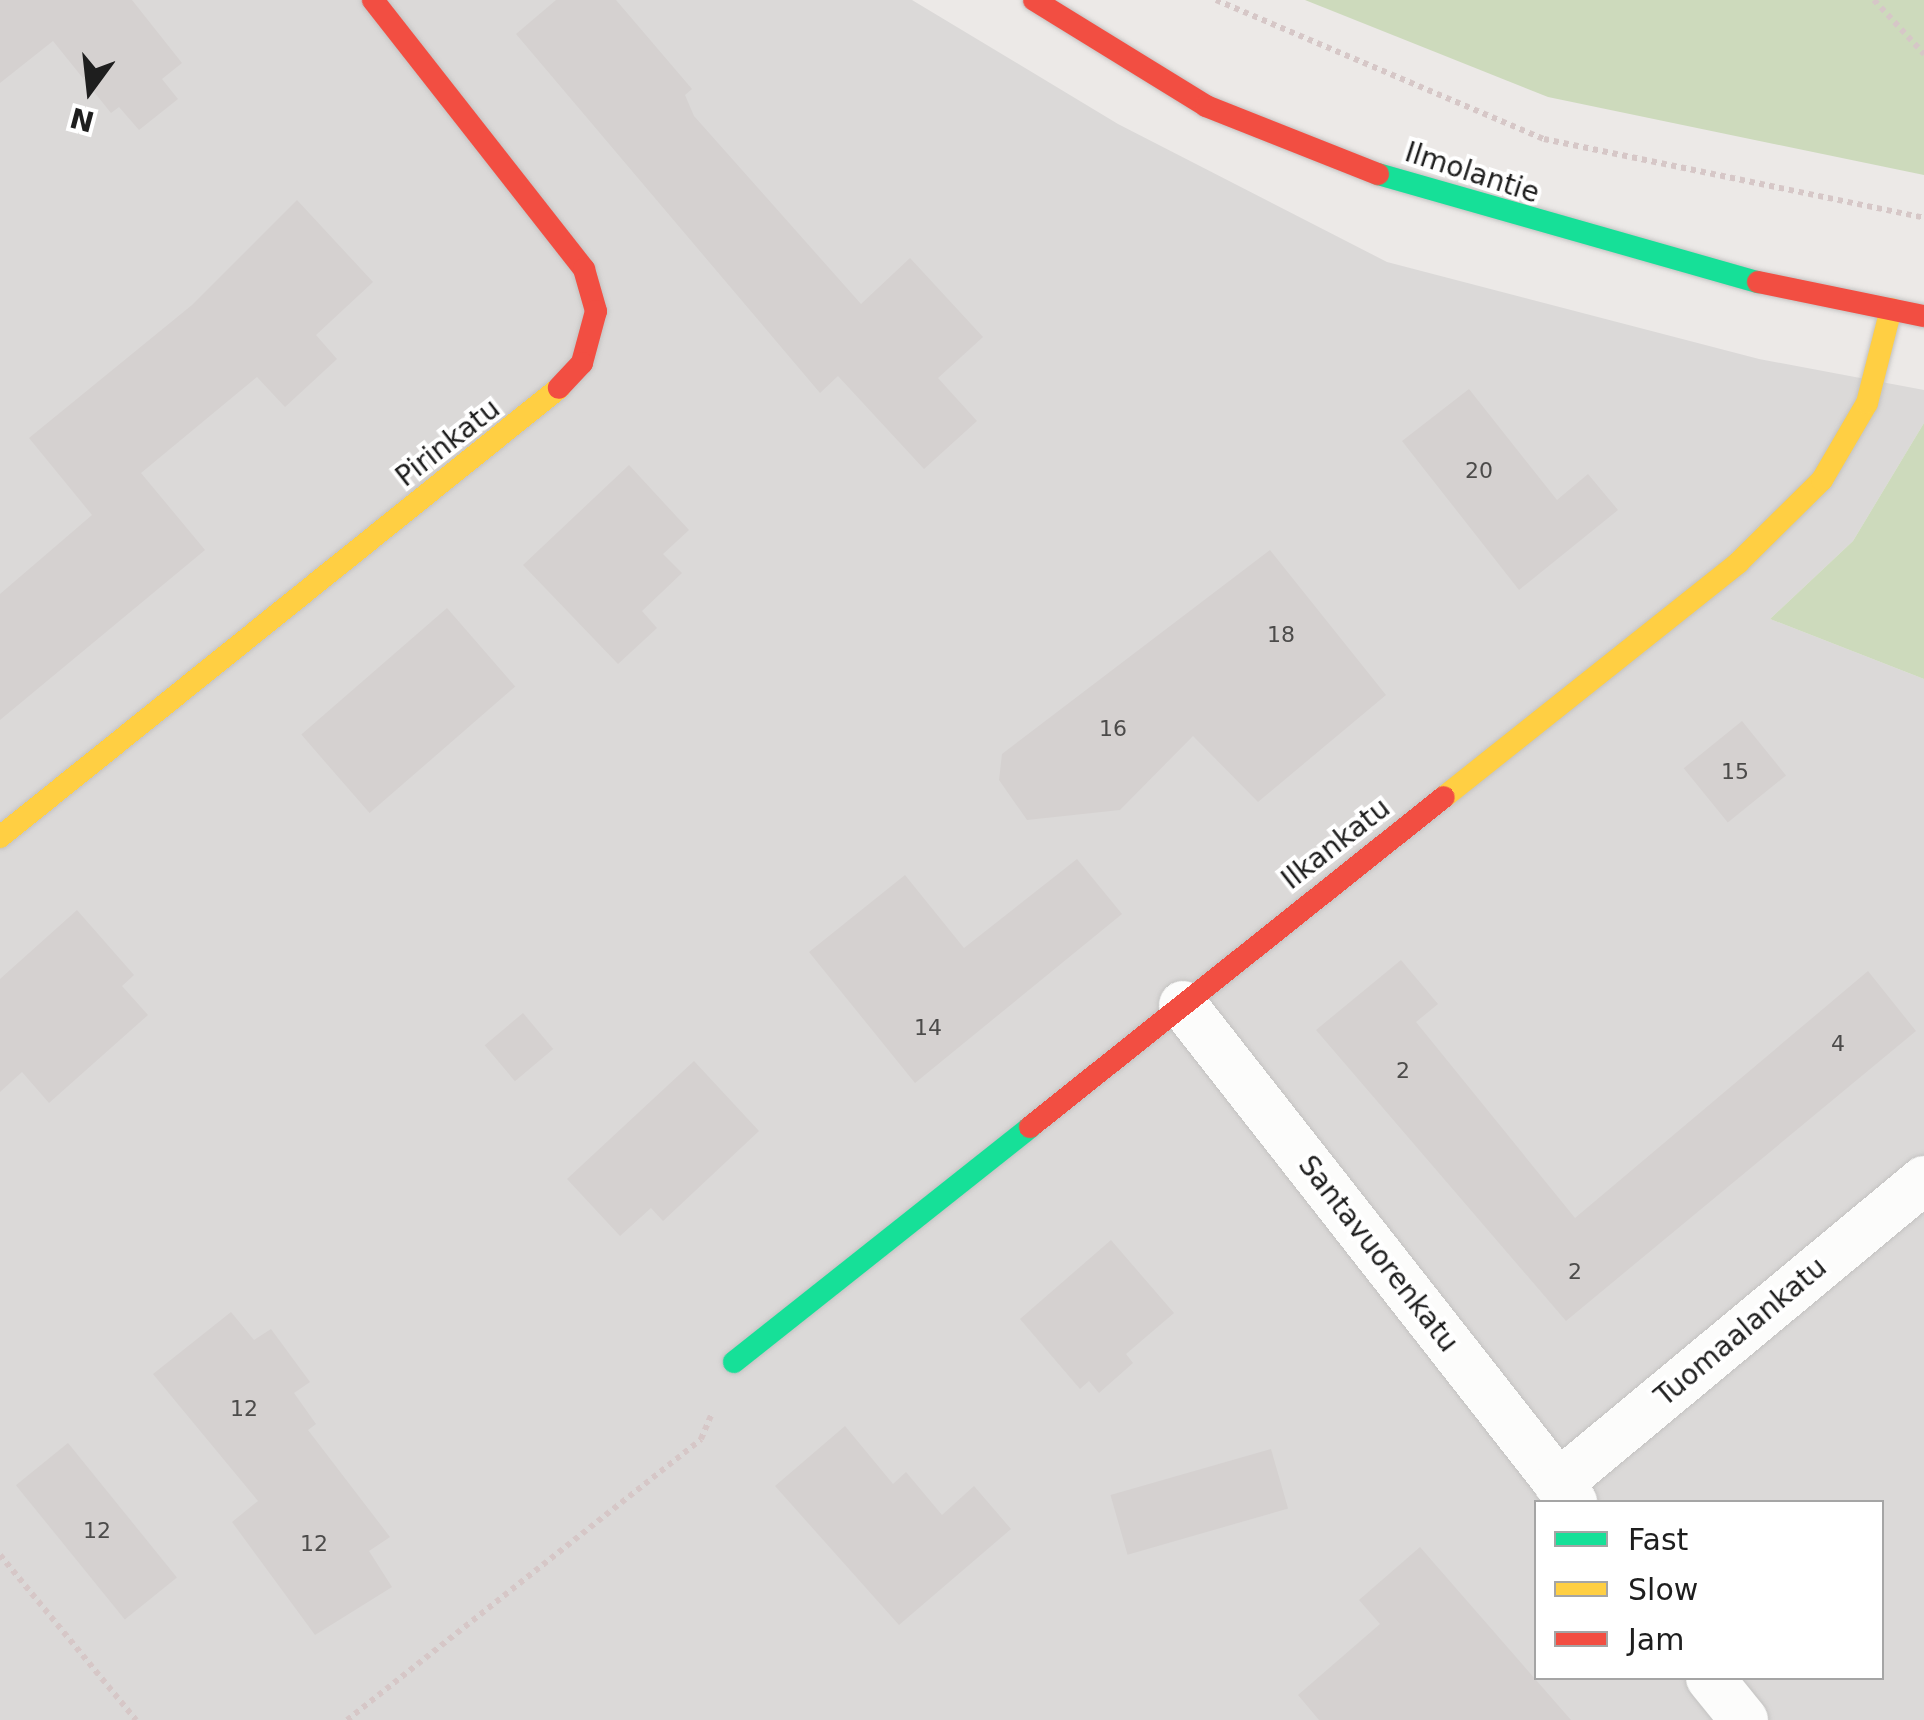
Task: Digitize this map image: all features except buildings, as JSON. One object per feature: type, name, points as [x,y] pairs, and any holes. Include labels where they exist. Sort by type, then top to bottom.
[{"type":"street","name":"Pirinkatu","points":[[0,837],[542,406],[582,363],[596,311],[584,268],[372,0]]},
{"type":"street","name":"Ilmolantie","points":[[1034,0],[1206,106],[1435,196],[1674,265],[1924,316]]},
{"type":"street","name":"Ilkankatu","points":[[734,1362],[1738,563],[1822,480],[1867,403],[1890,309]]},
{"type":"street","name":"Santavuorenkatu","points":[[1182,1004],[1566,1493]]},
{"type":"street","name":"Tuomaalankatu","points":[[1566,1493],[1924,1180]]},
{"type":"street","points":[[1712,1680],[1744,1720]]},
{"type":"path","points":[[1216,0],[1544,139],[1924,218]]},
{"type":"path","points":[[1874,0],[1924,54]]},
{"type":"path","points":[[347,1720],[701,1439],[734,1362]]},
{"type":"path","points":[[0,1555],[136,1720]]},
{"type":"shaded area","points":[[0,0],[912,0],[1118,124],[1387,262],[1759,359],[1924,390],[1924,423],[1853,541],[1770,619],[1924,679],[1924,1720],[0,1720]]},
{"type":"green space","points":[[1305,0],[1924,0],[1924,175],[1548,97]]},
{"type":"green space","points":[[1924,423],[1924,679],[1770,619],[1853,541]]},
{"type":"traffic: fast","points":[[1378,174],[1758,282]]},
{"type":"traffic: fast","points":[[734,1362],[1030,1127]]},
{"type":"traffic: slow","points":[[1444,797],[1738,563],[1822,480],[1867,403],[1891,309]]},
{"type":"traffic: slow","points":[[0,837],[559,388]]},
{"type":"traffic: jam","points":[[373,0],[584,269],[596,311],[582,363],[559,388]]},
{"type":"traffic: jam","points":[[1034,0],[1206,106],[1378,174]]},
{"type":"traffic: jam","points":[[1758,282],[1924,316]]},
{"type":"traffic: jam","points":[[1030,1127],[1444,797]]}]
